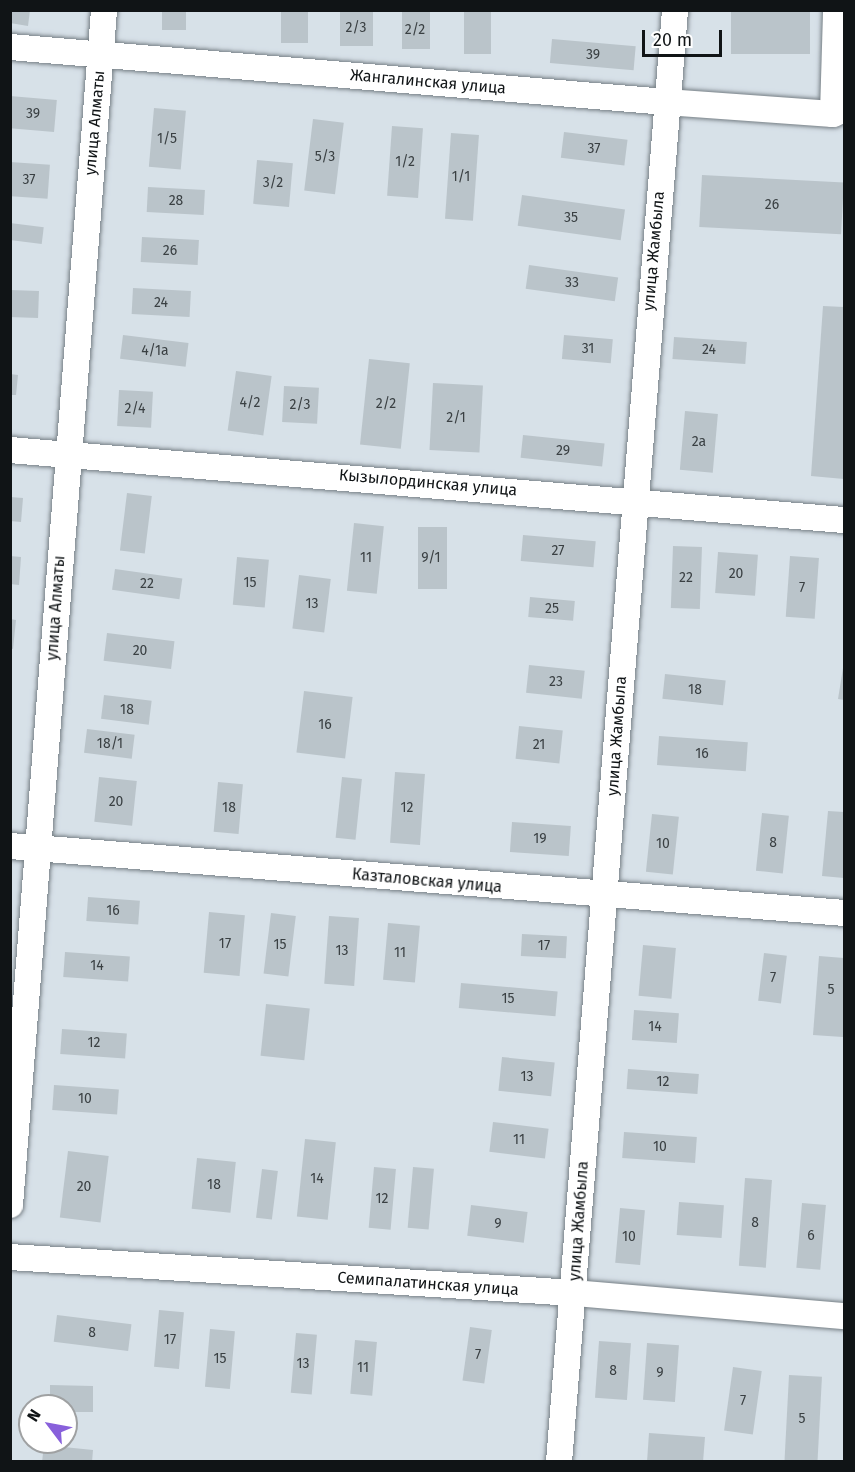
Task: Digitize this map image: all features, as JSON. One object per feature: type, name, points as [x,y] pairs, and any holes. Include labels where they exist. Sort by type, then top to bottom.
[{"type":"street","name":"улица Алматы","points":[[10,1205],[39,848],[67,454],[104,10]]},
{"type":"street","name":"улица Жамбыла","points":[[559,1461],[605,896],[634,500],[675,10]]},
{"type":"street","points":[[836,10],[839,112]]},
{"type":"street","name":"Жангалинская улица","points":[[10,47],[666,102],[839,112]]},
{"type":"street","name":"Кызылординская улица","points":[[10,450],[634,500],[844,520]]},
{"type":"street","name":"Казталовская улица","points":[[10,846],[605,896],[844,913]]},
{"type":"street","name":"Семипалатинская улица","points":[[10,1257],[574,1293],[844,1316]]},
{"type":"building","points":[[10,10],[30,10],[28,26],[10,23]]},
{"type":"building","points":[[162,10],[186,10],[186,30],[162,30]]},
{"type":"building","points":[[281,10],[308,10],[308,43],[281,43]]},
{"type":"building","points":[[340,10],[373,10],[373,46],[340,46]]},
{"type":"building","points":[[402,10],[430,10],[430,49],[402,49]]},
{"type":"building","points":[[464,10],[491,10],[491,54],[464,54]]},
{"type":"building","points":[[731,10],[810,10],[810,54],[731,54]]},
{"type":"building","points":[[552,39],[636,46],[634,70],[550,63]]},
{"type":"building","points":[[10,96],[57,100],[54,132],[10,128]]},
{"type":"building","points":[[154,108],[186,111],[181,170],[149,167]]},
{"type":"building","points":[[313,119],[344,123],[335,194],[304,190]]},
{"type":"building","points":[[392,126],[423,128],[418,198],[387,196]]},
{"type":"building","points":[[564,132],[628,140],[624,166],[561,158]]},
{"type":"building","points":[[451,133],[479,135],[473,221],[445,219]]},
{"type":"building","points":[[257,160],[293,163],[289,207],[253,204]]},
{"type":"building","points":[[10,162],[50,165],[48,199],[10,196]]},
{"type":"building","points":[[702,175],[844,182],[841,234],[699,227]]},
{"type":"building","points":[[148,187],[205,190],[204,215],[147,212]]},
{"type":"building","points":[[522,195],[625,209],[621,240],[518,226]]},
{"type":"building","points":[[10,223],[44,227],[42,244],[10,240]]},
{"type":"building","points":[[142,237],[199,240],[198,265],[141,262]]},
{"type":"building","points":[[529,265],[618,278],[615,301],[526,289]]},
{"type":"building","points":[[133,288],[191,291],[190,317],[132,314]]},
{"type":"building","points":[[10,290],[39,291],[38,318],[10,317]]},
{"type":"building","points":[[823,306],[844,307],[844,479],[811,476]]},
{"type":"building","points":[[123,335],[189,343],[186,367],[120,359]]},
{"type":"building","points":[[564,335],[613,339],[611,363],[562,359]]},
{"type":"building","points":[[674,337],[747,342],[745,364],[672,359]]},
{"type":"building","points":[[369,359],[410,363],[401,449],[360,445]]},
{"type":"building","points":[[236,371],[272,376],[263,435],[228,430]]},
{"type":"building","points":[[10,374],[18,375],[16,395],[10,395]]},
{"type":"building","points":[[433,383],[483,386],[479,453],[429,450]]},
{"type":"building","points":[[284,386],[319,388],[317,424],[282,422]]},
{"type":"building","points":[[119,390],[153,392],[151,428],[117,426]]},
{"type":"building","points":[[685,411],[718,414],[713,473],[680,470]]},
{"type":"building","points":[[523,435],[605,444],[602,466],[521,458]]},
{"type":"building","points":[[127,493],[152,496],[145,554],[120,551]]},
{"type":"building","points":[[10,497],[23,498],[21,522],[10,521]]},
{"type":"building","points":[[354,523],[384,526],[377,594],[347,591]]},
{"type":"building","points":[[418,527],[447,527],[447,589],[418,589]]},
{"type":"building","points":[[523,535],[596,541],[593,567],[521,561]]},
{"type":"building","points":[[673,546],[702,547],[700,609],[671,608]]},
{"type":"building","points":[[718,552],[758,555],[755,596],[715,593]]},
{"type":"building","points":[[10,556],[21,557],[19,585],[10,584]]},
{"type":"building","points":[[790,556],[819,558],[815,619],[786,617]]},
{"type":"building","points":[[237,557],[269,560],[265,608],[233,605]]},
{"type":"building","points":[[115,569],[182,578],[179,599],[112,590]]},
{"type":"building","points":[[299,575],[331,579],[324,632],[292,629]]},
{"type":"building","points":[[530,597],[575,601],[573,621],[528,617]]},
{"type":"building","points":[[10,619],[16,620],[13,649],[10,648]]},
{"type":"building","points":[[107,633],[174,641],[171,669],[104,661]]},
{"type":"building","points":[[844,662],[844,700],[838,699]]},
{"type":"building","points":[[529,665],[585,671],[582,699],[526,693]]},
{"type":"building","points":[[665,674],[726,680],[723,705],[662,699]]},
{"type":"building","points":[[304,691],[353,697],[345,759],[296,753]]},
{"type":"building","points":[[104,695],[152,701],[149,725],[101,719]]},
{"type":"building","points":[[519,726],[563,731],[559,763],[516,759]]},
{"type":"building","points":[[87,729],[135,735],[132,759],[84,753]]},
{"type":"building","points":[[659,736],[748,742],[746,771],[657,765]]},
{"type":"building","points":[[395,772],[425,774],[420,845],[390,843]]},
{"type":"building","points":[[99,777],[137,781],[132,826],[94,822]]},
{"type":"building","points":[[342,777],[362,779],[356,840],[336,838]]},
{"type":"building","points":[[218,782],[243,784],[239,834],[214,832]]},
{"type":"building","points":[[828,811],[844,812],[844,878],[822,876]]},
{"type":"building","points":[[762,813],[789,816],[783,874],[756,871]]},
{"type":"building","points":[[652,814],[679,817],[673,875],[646,872]]},
{"type":"building","points":[[512,822],[571,826],[569,856],[510,852]]},
{"type":"building","points":[[88,897],[140,901],[138,925],[86,921]]},
{"type":"building","points":[[209,912],[245,915],[240,976],[204,973]]},
{"type":"building","points":[[271,913],[296,916],[288,977],[264,974]]},
{"type":"building","points":[[329,916],[359,918],[354,986],[324,984]]},
{"type":"building","points":[[388,923],[420,926],[415,983],[383,980]]},
{"type":"building","points":[[522,934],[567,936],[566,958],[521,956]]},
{"type":"building","points":[[643,945],[676,948],[671,999],[639,996]]},
{"type":"building","points":[[65,952],[130,957],[128,981],[63,977]]},
{"type":"building","points":[[764,953],[787,956],[781,1003],[758,1001]]},
{"type":"building","points":[[819,956],[844,958],[843,1037],[813,1035]]},
{"type":"building","points":[[461,983],[558,991],[555,1016],[459,1008]]},
{"type":"building","points":[[266,1004],[310,1009],[304,1060],[261,1056]]},
{"type":"building","points":[[634,1010],[679,1013],[677,1043],[632,1040]]},
{"type":"building","points":[[62,1029],[127,1034],[125,1058],[60,1054]]},
{"type":"building","points":[[502,1057],[555,1063],[551,1096],[498,1091]]},
{"type":"building","points":[[628,1069],[699,1074],[697,1094],[627,1089]]},
{"type":"building","points":[[54,1085],[119,1090],[117,1114],[52,1110]]},
{"type":"building","points":[[493,1122],[549,1129],[545,1159],[489,1152]]},
{"type":"building","points":[[624,1132],[697,1137],[695,1163],[622,1158]]},
{"type":"building","points":[[305,1139],[336,1142],[328,1220],[297,1217]]},
{"type":"building","points":[[68,1151],[109,1156],[101,1222],[60,1218]]},
{"type":"building","points":[[197,1158],[236,1162],[230,1213],[192,1209]]},
{"type":"building","points":[[374,1167],[396,1169],[391,1230],[369,1228]]},
{"type":"building","points":[[413,1167],[434,1169],[429,1230],[408,1228]]},
{"type":"building","points":[[262,1169],[278,1171],[272,1220],[256,1218]]},
{"type":"building","points":[[745,1178],[772,1180],[766,1268],[739,1266]]},
{"type":"building","points":[[679,1202],[724,1205],[722,1238],[677,1235]]},
{"type":"building","points":[[802,1203],[826,1205],[820,1270],[796,1268]]},
{"type":"building","points":[[471,1205],[528,1212],[524,1243],[467,1236]]},
{"type":"building","points":[[620,1208],[645,1210],[640,1265],[615,1263]]},
{"type":"building","points":[[159,1310],[184,1312],[179,1369],[154,1367]]},
{"type":"building","points":[[57,1315],[131,1324],[128,1351],[54,1342]]},
{"type":"building","points":[[470,1327],[492,1330],[484,1384],[462,1380]]},
{"type":"building","points":[[210,1329],[235,1331],[230,1389],[205,1387]]},
{"type":"building","points":[[296,1333],[317,1335],[312,1395],[291,1393]]},
{"type":"building","points":[[355,1340],[377,1342],[372,1396],[350,1394]]},
{"type":"building","points":[[599,1341],[631,1343],[627,1400],[595,1398]]},
{"type":"building","points":[[647,1343],[679,1345],[675,1402],[643,1400]]},
{"type":"building","points":[[733,1367],[762,1371],[753,1434],[724,1430]]},
{"type":"building","points":[[789,1375],[822,1377],[817,1462],[784,1462]]},
{"type":"building","points":[[50,1385],[93,1386],[93,1412],[78,1412],[78,1394],[50,1394]]},
{"type":"building","points":[[649,1433],[705,1437],[703,1462],[647,1462]]},
{"type":"building","points":[[78,1448],[93,1450],[92,1462],[42,1462],[43,1454],[78,1454]]}]
